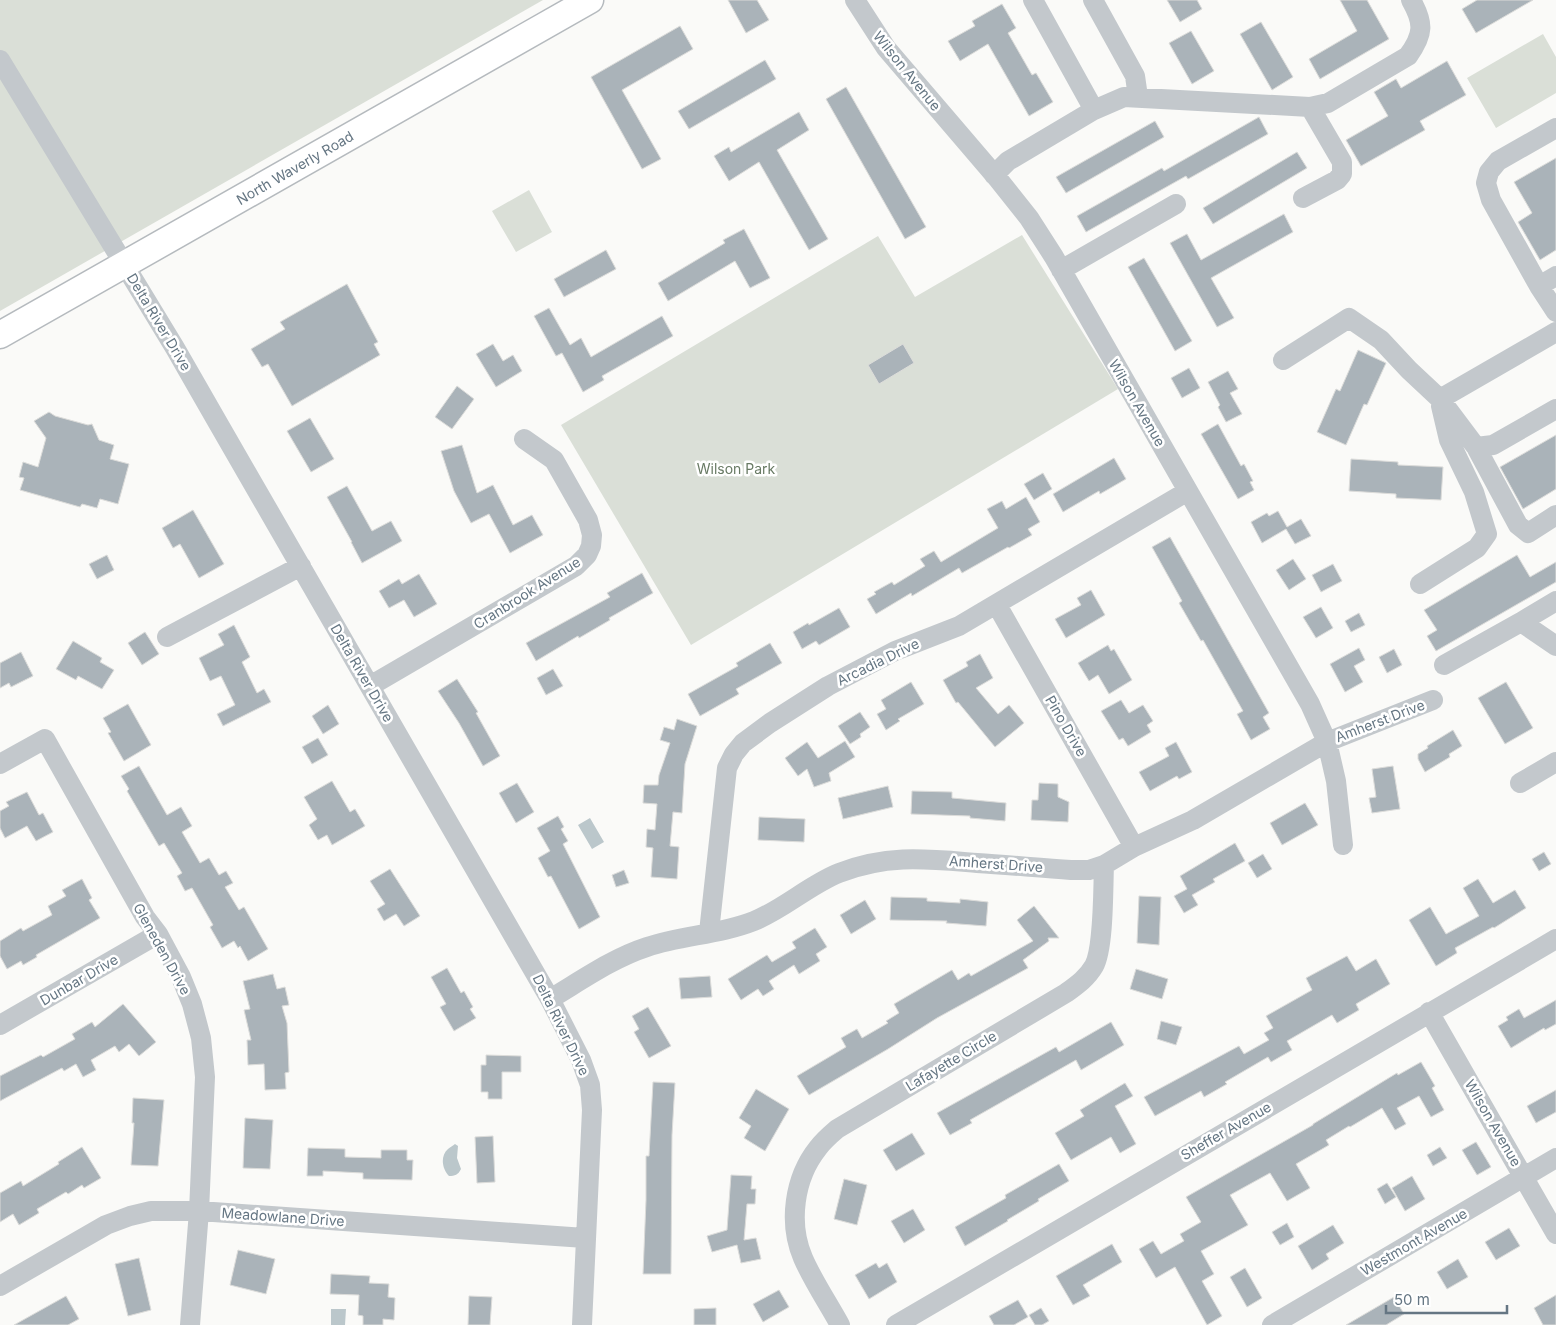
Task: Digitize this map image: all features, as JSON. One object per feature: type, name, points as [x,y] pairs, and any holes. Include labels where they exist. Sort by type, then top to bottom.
[{"type":"main road","name":"North Waverly Road","points":[[0,335],[590,0]]},
{"type":"street","name":"Wilson Avenue","points":[[855,0],[886,48],[1029,218],[1061,270],[1310,704],[1326,742],[1336,781],[1343,845]]},
{"type":"street","points":[[1033,0],[1094,110]]},
{"type":"street","points":[[1093,0],[1135,76],[1138,97]]},
{"type":"street","points":[[994,175],[1008,161],[1094,110],[1124,97],[1310,107],[1328,103],[1408,56],[1416,45],[1420,32],[1420,17],[1411,0]]},
{"type":"street","name":"Delta River Drive","points":[[0,60],[175,348],[550,999],[581,1060],[590,1086],[592,1110],[582,1325]]},
{"type":"street","points":[[1303,198],[1336,180],[1342,174],[1342,162],[1310,107]]},
{"type":"street","points":[[1556,128],[1498,161],[1489,172],[1486,183],[1491,200],[1548,281],[1556,312]]},
{"type":"street","points":[[1061,270],[1176,204]]},
{"type":"street","points":[[1283,360],[1349,318],[1381,340],[1440,399],[1476,447],[1518,525],[1528,533],[1556,515]]},
{"type":"street","points":[[1440,399],[1556,332]]},
{"type":"street","points":[[1420,584],[1477,548],[1487,534],[1474,492],[1449,440],[1440,399]]},
{"type":"street","points":[[1476,447],[1493,445],[1556,409]]},
{"type":"street","name":"Cranbrook Avenue","points":[[370,686],[576,566],[587,555],[591,546],[592,535],[588,520],[554,460],[524,439]]},
{"type":"street","name":"Arcadia Drive","points":[[708,932],[727,768],[734,754],[743,743],[770,723],[828,686],[895,651],[960,626],[1188,491]]},
{"type":"street","points":[[167,637],[301,566]]},
{"type":"street","points":[[1444,666],[1556,601]]},
{"type":"street","name":"Pino Drive","points":[[997,605],[1134,847]]},
{"type":"street","points":[[1521,622],[1556,646]]},
{"type":"street","name":"Amherst Drive","points":[[550,999],[614,961],[646,947],[679,938],[728,930],[755,921],[813,886],[838,874],[875,862],[924,858],[1071,870],[1089,870],[1104,865],[1134,847],[1193,820],[1326,742],[1433,700]]},
{"type":"street","name":"Gleneden Drive","points":[[0,764],[45,739],[145,917],[158,934],[181,977],[192,1004],[200,1038],[205,1077],[199,1211],[190,1325]]},
{"type":"street","points":[[1520,783],[1556,762]]},
{"type":"street","name":"Lafayette Circle","points":[[840,1325],[803,1258],[796,1237],[794,1213],[798,1191],[804,1173],[817,1149],[836,1129],[1066,993],[1084,980],[1095,964],[1100,946],[1104,865]]},
{"type":"street","name":"Dunbar Drive","points":[[0,1025],[158,934]]},
{"type":"street","name":"Sheffer Avenue","points":[[896,1325],[1556,939]]},
{"type":"street","name":"Wilson Avenue","points":[[1429,1012],[1556,1234]]},
{"type":"street","name":"Westmont Avenue","points":[[1272,1325],[1556,1158]]},
{"type":"street","name":"Meadowlane Drive","points":[[0,1286],[106,1225],[151,1211],[199,1211],[585,1238]]},
{"type":"green space","points":[[0,0],[543,0],[0,311]]},
{"type":"green space","points":[[1543,34],[1556,57],[1556,93],[1496,128],[1467,78]]},
{"type":"green space","points":[[529,190],[552,232],[516,252],[492,211]]},
{"type":"green space","name":"Wilson Park","points":[[1022,235],[1118,389],[691,645],[561,425],[878,236],[915,297]]},
{"type":"shaded area","points":[[590,818],[604,842],[592,849],[578,825]]},
{"type":"shaded area","points":[[455,1144],[458,1146],[457,1158],[461,1169],[456,1175],[449,1176],[443,1166],[443,1159],[445,1152]]},
{"type":"shaded area","points":[[331,1309],[346,1309],[345,1325],[331,1325]]},
{"type":"building","points":[[728,0],[757,0],[769,20],[746,33]]},
{"type":"building","points":[[1167,0],[1197,0],[1202,9],[1180,22]]},
{"type":"building","points":[[1340,0],[1367,0],[1389,39],[1320,79],[1309,59],[1357,31]]},
{"type":"building","points":[[1477,0],[1533,0],[1476,33],[1462,9]]},
{"type":"building","points":[[1002,4],[1016,28],[1008,33],[1032,75],[1036,73],[1053,102],[1029,116],[988,44],[960,61],[948,41],[975,26],[972,21]]},
{"type":"building","points":[[1261,22],[1293,77],[1272,90],[1240,34]]},
{"type":"building","points":[[680,26],[693,49],[622,90],[661,159],[642,169],[591,77]]},
{"type":"building","points":[[1191,31],[1214,71],[1192,84],[1169,43]]},
{"type":"building","points":[[765,60],[776,79],[689,129],[678,111]]},
{"type":"building","points":[[1447,61],[1466,95],[1420,121],[1425,130],[1361,166],[1346,140],[1388,116],[1374,92],[1396,79],[1401,88]]},
{"type":"building","points":[[846,87],[926,227],[905,239],[826,99]]},
{"type":"building","points":[[799,112],[809,130],[777,150],[828,239],[809,250],[759,162],[729,181],[714,156],[729,147],[731,152]]},
{"type":"building","points":[[1259,117],[1268,134],[1188,179],[1186,176],[1086,232],[1077,216],[1162,168],[1164,171]]},
{"type":"building","points":[[1155,121],[1164,137],[1066,193],[1056,177]]},
{"type":"building","points":[[1297,152],[1307,168],[1213,224],[1203,208]]},
{"type":"building","points":[[1556,158],[1556,250],[1540,260],[1518,222],[1532,213],[1514,182]]},
{"type":"building","points":[[1284,214],[1293,232],[1211,278],[1234,318],[1217,327],[1170,243],[1187,234],[1201,260]]},
{"type":"building","points":[[744,229],[770,278],[750,288],[735,261],[668,301],[658,283],[725,243],[723,240]]},
{"type":"building","points":[[606,250],[616,269],[564,297],[554,279]]},
{"type":"building","points":[[1144,258],[1192,341],[1175,351],[1128,267]]},
{"type":"building","points":[[347,284],[378,342],[374,344],[380,355],[292,406],[268,364],[262,367],[251,349],[285,329],[280,322]]},
{"type":"building","points":[[549,308],[570,345],[581,338],[591,357],[662,316],[673,336],[602,376],[604,380],[583,392],[562,353],[556,356],[534,316]]},
{"type":"building","points":[[493,344],[503,361],[513,355],[522,371],[496,387],[476,354]]},
{"type":"building","points":[[903,344],[914,363],[879,384],[868,365]]},
{"type":"building","points":[[1358,350],[1386,363],[1367,405],[1364,404],[1346,445],[1317,432],[1336,389],[1340,391]]},
{"type":"building","points":[[1189,368],[1200,388],[1182,398],[1171,378]]},
{"type":"building","points":[[1228,371],[1238,389],[1230,393],[1242,414],[1226,422],[1218,407],[1220,405],[1208,382]]},
{"type":"building","points":[[457,386],[474,399],[452,429],[435,417]]},
{"type":"building","points":[[49,412],[55,416],[88,425],[92,424],[99,440],[114,445],[110,459],[129,464],[118,504],[100,499],[97,508],[82,504],[80,507],[20,490],[24,478],[19,477],[23,462],[38,467],[46,438],[34,421]]},
{"type":"building","points":[[310,418],[334,459],[311,472],[287,431]]},
{"type":"building","points":[[1218,424],[1241,466],[1244,464],[1253,481],[1250,482],[1254,490],[1238,499],[1201,434]]},
{"type":"building","points":[[1556,435],[1556,489],[1523,509],[1500,467]]},
{"type":"building","points":[[462,445],[477,493],[493,485],[513,525],[532,515],[543,535],[510,553],[489,514],[471,523],[454,491],[441,451]]},
{"type":"building","points":[[1114,458],[1126,479],[1100,494],[1099,491],[1063,512],[1053,494]]},
{"type":"building","points":[[1351,459],[1398,462],[1398,465],[1443,467],[1441,500],[1396,498],[1396,494],[1349,491]]},
{"type":"building","points":[[1043,473],[1052,489],[1034,500],[1024,484]]},
{"type":"building","points":[[347,486],[372,531],[391,521],[402,541],[362,563],[327,497]]},
{"type":"building","points":[[1026,497],[1040,522],[1028,529],[1032,535],[962,573],[959,568],[912,596],[911,593],[876,614],[867,599],[876,594],[874,592],[892,582],[894,585],[925,566],[920,559],[934,551],[941,562],[998,528],[987,509],[1002,501],[1006,509]]},
{"type":"building","points":[[193,510],[224,564],[199,578],[180,544],[173,548],[162,528]]},
{"type":"building","points":[[1278,511],[1287,527],[1301,519],[1311,536],[1295,544],[1286,529],[1262,543],[1251,522],[1267,513],[1269,516]]},
{"type":"building","points":[[1170,537],[1269,713],[1263,717],[1270,729],[1251,740],[1237,714],[1243,711],[1203,640],[1201,641],[1179,603],[1182,601],[1152,547]]},
{"type":"building","points":[[107,555],[114,570],[97,579],[89,564]]},
{"type":"building","points":[[1517,555],[1530,577],[1556,562],[1556,582],[1436,651],[1427,636],[1437,630],[1424,610]]},
{"type":"building","points":[[1293,559],[1306,579],[1289,590],[1276,570]]},
{"type":"building","points":[[1333,564],[1342,581],[1321,592],[1312,575]]},
{"type":"building","points":[[642,573],[653,593],[609,618],[610,620],[579,638],[578,636],[536,661],[526,643],[610,597],[607,593]]},
{"type":"building","points":[[419,574],[437,604],[414,617],[404,600],[389,608],[379,591],[399,579],[402,584]]},
{"type":"building","points":[[1091,590],[1105,615],[1066,638],[1055,619],[1081,605],[1077,598]]},
{"type":"building","points":[[1321,607],[1333,628],[1316,638],[1303,617]]},
{"type":"building","points":[[839,608],[850,627],[819,645],[816,641],[802,649],[793,632]]},
{"type":"building","points":[[1359,613],[1365,625],[1351,632],[1345,621]]},
{"type":"building","points":[[234,625],[250,657],[242,662],[257,693],[264,689],[271,702],[223,726],[217,714],[235,705],[221,676],[210,681],[199,658],[224,645],[218,634]]},
{"type":"building","points":[[145,632],[159,654],[142,665],[128,643]]},
{"type":"building","points":[[73,641],[102,658],[100,662],[114,670],[102,689],[78,676],[76,680],[56,669]]},
{"type":"building","points":[[770,643],[782,663],[736,689],[739,694],[700,716],[688,694],[738,666],[736,663]]},
{"type":"building","points":[[1108,645],[1111,651],[1114,649],[1132,680],[1109,694],[1098,675],[1089,681],[1078,663]]},
{"type":"building","points":[[1359,648],[1365,660],[1354,666],[1363,682],[1345,692],[1330,664]]},
{"type":"building","points":[[1394,649],[1402,665],[1387,673],[1379,657]]},
{"type":"building","points":[[21,652],[33,676],[11,687],[9,683],[0,688],[0,663]]},
{"type":"building","points":[[980,654],[993,678],[976,688],[998,714],[1009,705],[1024,723],[995,747],[958,702],[956,703],[943,680],[968,666],[966,662]]},
{"type":"building","points":[[553,669],[563,686],[546,695],[537,678]]},
{"type":"building","points":[[457,679],[478,712],[476,713],[500,756],[483,766],[459,723],[438,691]]},
{"type":"building","points":[[911,682],[924,704],[898,719],[900,721],[886,730],[877,714],[886,709],[881,700]]},
{"type":"building","points":[[1506,682],[1533,728],[1505,744],[1478,698]]},
{"type":"building","points":[[1121,700],[1129,713],[1143,705],[1153,721],[1147,725],[1151,732],[1128,746],[1123,738],[1119,740],[1101,711]]},
{"type":"building","points":[[128,704],[151,745],[124,761],[108,733],[111,732],[103,718]]},
{"type":"building","points":[[328,705],[339,724],[323,734],[312,716]]},
{"type":"building","points":[[860,712],[870,727],[860,734],[861,737],[850,744],[838,726]]},
{"type":"building","points":[[677,719],[697,726],[685,764],[682,813],[673,812],[670,846],[679,847],[677,879],[651,877],[653,848],[646,847],[647,829],[655,830],[657,804],[643,803],[644,785],[658,785],[659,775],[670,743],[660,740],[664,727],[674,730]]},
{"type":"building","points":[[1453,730],[1462,746],[1449,754],[1450,757],[1425,772],[1418,759],[1418,754],[1428,748],[1427,746]]},
{"type":"building","points":[[318,738],[328,755],[312,764],[302,747]]},
{"type":"building","points":[[845,741],[855,757],[829,773],[831,781],[814,787],[807,769],[798,776],[785,758],[807,742],[818,758]]},
{"type":"building","points":[[1176,742],[1192,772],[1179,779],[1177,776],[1150,791],[1139,772],[1169,756],[1165,748]]},
{"type":"building","points":[[139,766],[167,815],[181,807],[192,826],[182,832],[200,863],[209,858],[219,875],[226,871],[233,883],[225,887],[239,910],[244,907],[268,949],[248,961],[240,946],[238,948],[234,941],[222,948],[210,927],[213,925],[192,888],[185,891],[177,876],[182,873],[164,843],[159,846],[127,791],[129,789],[121,776]]},
{"type":"building","points":[[1393,766],[1400,809],[1372,813],[1369,798],[1376,797],[1372,769]]},
{"type":"building","points":[[332,781],[350,812],[355,809],[365,826],[332,845],[327,835],[318,840],[309,825],[317,819],[304,797]]},
{"type":"building","points":[[517,783],[534,812],[516,823],[499,793]]},
{"type":"building","points":[[1039,783],[1058,784],[1058,797],[1069,802],[1068,822],[1031,820],[1032,800],[1038,800]]},
{"type":"building","points":[[888,786],[893,807],[843,819],[838,798]]},
{"type":"building","points":[[912,791],[952,792],[952,798],[1006,803],[1005,821],[970,818],[970,816],[911,814]]},
{"type":"building","points":[[27,792],[39,815],[43,813],[53,832],[36,841],[27,826],[5,838],[0,828],[0,811],[9,806],[6,802]]},
{"type":"building","points":[[1305,803],[1318,825],[1282,845],[1270,823]]},
{"type":"building","points":[[558,816],[564,827],[561,829],[568,841],[563,844],[600,917],[579,929],[551,876],[548,877],[538,858],[550,851],[537,828]]},
{"type":"building","points":[[759,817],[805,819],[804,842],[758,840]]},
{"type":"building","points":[[1235,843],[1245,861],[1213,879],[1215,882],[1192,895],[1198,905],[1184,913],[1174,896],[1187,889],[1180,876]]},
{"type":"building","points":[[1544,852],[1551,864],[1539,871],[1532,859]]},
{"type":"building","points":[[1263,854],[1272,869],[1257,878],[1248,863]]},
{"type":"building","points":[[390,869],[420,916],[404,926],[396,914],[384,921],[377,909],[385,904],[370,881]]},
{"type":"building","points":[[624,870],[629,883],[616,887],[612,875]]},
{"type":"building","points":[[82,879],[92,898],[89,900],[100,918],[36,955],[37,957],[23,965],[21,961],[7,969],[0,956],[0,941],[21,928],[23,931],[52,915],[48,906],[66,896],[62,890]]},
{"type":"building","points":[[1478,879],[1493,903],[1515,890],[1526,908],[1494,928],[1455,948],[1457,953],[1436,966],[1409,920],[1430,907],[1446,934],[1479,916],[1463,888]]},
{"type":"building","points":[[1139,896],[1161,897],[1159,945],[1137,943]]},
{"type":"building","points":[[891,897],[927,898],[927,901],[960,903],[960,899],[988,902],[986,926],[946,923],[947,921],[890,920]]},
{"type":"building","points":[[865,900],[876,919],[851,934],[840,915]]},
{"type":"building","points":[[1034,906],[1059,938],[1048,938],[1049,941],[1023,960],[1028,968],[937,1018],[809,1095],[797,1076],[846,1047],[841,1038],[857,1029],[862,1038],[888,1023],[886,1021],[899,1013],[894,1004],[952,970],[958,980],[969,973],[971,976],[1033,941],[1017,920]]},
{"type":"building","points":[[815,928],[827,947],[816,954],[820,961],[799,974],[794,965],[769,981],[774,989],[763,996],[758,989],[741,1000],[728,979],[767,955],[772,962],[796,948],[792,942]]},
{"type":"building","points":[[1347,956],[1356,971],[1376,959],[1390,984],[1356,1004],[1359,1010],[1337,1023],[1332,1015],[1287,1041],[1292,1050],[1271,1062],[1268,1057],[1225,1082],[1227,1084],[1204,1097],[1201,1091],[1155,1116],[1144,1097],[1239,1046],[1244,1054],[1269,1040],[1264,1033],[1273,1028],[1266,1016],[1312,990],[1306,978]]},
{"type":"building","points":[[447,968],[461,993],[464,991],[473,1007],[470,1009],[476,1018],[454,1031],[440,1007],[446,1004],[431,977]]},
{"type":"building","points":[[1136,969],[1168,979],[1162,999],[1130,989]]},
{"type":"building","points":[[273,974],[277,989],[285,987],[289,1005],[282,1006],[287,1023],[289,1072],[285,1073],[286,1089],[265,1090],[264,1064],[248,1065],[247,1040],[251,1040],[244,1010],[250,1009],[243,981]]},
{"type":"building","points":[[710,976],[712,997],[681,999],[679,978]]},
{"type":"building","points":[[1556,1000],[1556,1024],[1545,1030],[1544,1028],[1511,1048],[1498,1026],[1508,1020],[1506,1017],[1519,1009],[1524,1018]]},
{"type":"building","points":[[123,1004],[156,1042],[139,1056],[129,1044],[119,1052],[115,1046],[91,1060],[96,1070],[83,1077],[76,1064],[64,1071],[62,1068],[0,1101],[0,1076],[41,1055],[43,1057],[75,1039],[72,1034],[92,1022],[95,1027]]},
{"type":"building","points":[[648,1007],[671,1046],[649,1058],[634,1032],[639,1029],[632,1016]]},
{"type":"building","points":[[1161,1021],[1182,1027],[1176,1045],[1157,1039]]},
{"type":"building","points":[[1111,1022],[1124,1045],[1081,1070],[1076,1060],[970,1120],[972,1123],[950,1135],[937,1113],[1056,1047],[1059,1052]]},
{"type":"building","points":[[486,1055],[521,1056],[521,1072],[502,1072],[502,1099],[488,1099],[488,1092],[481,1092],[481,1065],[486,1065]]},
{"type":"building","points":[[1421,1062],[1435,1086],[1432,1088],[1444,1110],[1431,1117],[1419,1096],[1397,1108],[1406,1124],[1395,1130],[1382,1108],[1349,1126],[1326,1140],[1329,1145],[1296,1164],[1310,1188],[1287,1201],[1270,1173],[1230,1195],[1248,1225],[1201,1251],[1214,1274],[1202,1281],[1222,1316],[1207,1325],[1175,1267],[1156,1278],[1139,1249],[1153,1241],[1161,1254],[1184,1241],[1180,1234],[1201,1222],[1186,1197],[1313,1125],[1397,1073],[1398,1075]]},
{"type":"building","points":[[653,1082],[675,1083],[672,1135],[671,1274],[643,1274],[646,1156],[649,1156]]},
{"type":"building","points":[[1125,1083],[1133,1096],[1115,1106],[1136,1144],[1120,1153],[1111,1137],[1071,1160],[1055,1133],[1084,1116],[1080,1110]]},
{"type":"building","points":[[756,1089],[789,1109],[765,1151],[744,1138],[751,1126],[739,1118]]},
{"type":"building","points":[[1556,1090],[1556,1112],[1536,1123],[1527,1106]]},
{"type":"building","points":[[133,1098],[164,1100],[158,1166],[131,1165],[134,1123],[132,1123]]},
{"type":"building","points":[[245,1118],[273,1120],[270,1169],[243,1168]]},
{"type":"building","points":[[912,1133],[925,1154],[896,1171],[883,1150]]},
{"type":"building","points":[[493,1136],[495,1182],[477,1183],[475,1137]]},
{"type":"building","points":[[1476,1142],[1491,1167],[1477,1175],[1462,1150]]},
{"type":"building","points":[[82,1147],[101,1178],[84,1188],[82,1185],[68,1194],[66,1192],[37,1209],[39,1213],[19,1225],[13,1214],[0,1222],[0,1193],[21,1181],[23,1186]]},
{"type":"building","points":[[1440,1147],[1447,1158],[1433,1166],[1427,1155]]},
{"type":"building","points":[[308,1148],[345,1149],[345,1157],[381,1158],[381,1150],[407,1150],[407,1160],[413,1160],[412,1180],[363,1179],[363,1173],[323,1171],[323,1176],[307,1176]]},
{"type":"building","points":[[1059,1164],[1069,1181],[1038,1199],[1039,1201],[1008,1221],[965,1246],[955,1227],[1006,1198],[1005,1195]]},
{"type":"building","points":[[731,1175],[752,1176],[751,1189],[756,1189],[755,1204],[747,1204],[744,1240],[756,1238],[761,1259],[741,1263],[737,1245],[712,1252],[707,1236],[727,1230]]},
{"type":"building","points":[[1412,1176],[1425,1199],[1405,1211],[1392,1188]]},
{"type":"building","points":[[844,1179],[867,1185],[857,1225],[834,1219]]},
{"type":"building","points":[[1387,1183],[1396,1197],[1385,1204],[1377,1189]]},
{"type":"building","points":[[913,1209],[925,1230],[904,1243],[891,1221]]},
{"type":"building","points":[[1287,1223],[1294,1237],[1280,1245],[1272,1232]]},
{"type":"building","points":[[1333,1225],[1344,1243],[1326,1254],[1329,1259],[1312,1270],[1298,1246]]},
{"type":"building","points":[[1509,1228],[1520,1246],[1496,1260],[1485,1242]]},
{"type":"building","points":[[1112,1244],[1122,1262],[1083,1285],[1090,1296],[1073,1305],[1056,1276]]},
{"type":"building","points":[[238,1250],[275,1259],[266,1294],[230,1285]]},
{"type":"building","points":[[139,1258],[151,1310],[128,1316],[115,1264]]},
{"type":"building","points":[[1458,1259],[1468,1277],[1447,1289],[1437,1272]]},
{"type":"building","points":[[876,1263],[879,1268],[887,1263],[897,1282],[869,1299],[855,1275]]},
{"type":"building","points":[[1245,1268],[1262,1298],[1247,1307],[1230,1277]]},
{"type":"building","points":[[331,1274],[370,1276],[369,1283],[389,1284],[388,1297],[395,1298],[394,1320],[383,1319],[383,1325],[363,1325],[363,1316],[358,1315],[359,1295],[330,1294]]},
{"type":"building","points":[[779,1290],[789,1307],[763,1322],[753,1304]]},
{"type":"building","points":[[1556,1295],[1556,1325],[1543,1325],[1534,1308]]},
{"type":"building","points":[[66,1296],[79,1319],[68,1325],[14,1325]]},
{"type":"building","points":[[469,1296],[492,1297],[490,1325],[468,1325]]},
{"type":"building","points":[[1394,1297],[1404,1314],[1386,1325],[1346,1325]]},
{"type":"building","points":[[1018,1300],[1028,1317],[1014,1325],[994,1325],[989,1316]]},
{"type":"building","points":[[716,1308],[716,1325],[694,1325],[694,1309]]},
{"type":"building","points":[[1041,1308],[1049,1321],[1042,1325],[1035,1325],[1029,1315]]}]
